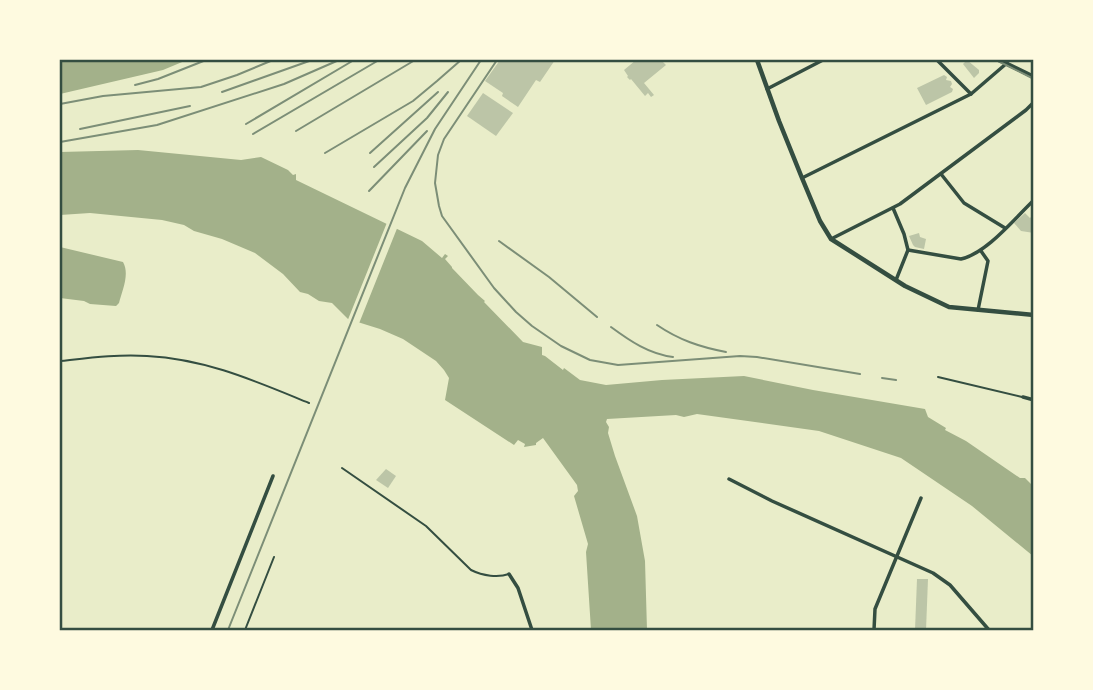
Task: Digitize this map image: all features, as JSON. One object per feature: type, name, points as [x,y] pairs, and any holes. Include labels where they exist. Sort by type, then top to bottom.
[{"type":"main road","points":[[757,60],[807,191],[823,228],[831,239],[896,280],[949,307],[1034,315]]},
{"type":"main road","points":[[999,60],[1009,61],[1034,78]]},
{"type":"street","points":[[767,89],[822,60]]},
{"type":"street","points":[[937,60],[971,94]]},
{"type":"street","points":[[802,178],[971,94],[1009,61]]},
{"type":"street","points":[[831,239],[893,208],[1034,102]]},
{"type":"street","points":[[941,174],[964,203],[1005,228]]},
{"type":"street","points":[[908,250],[961,259],[981,251],[1034,200]]},
{"type":"street","points":[[893,208],[908,250],[896,280]]},
{"type":"street","points":[[978,310],[988,261],[981,251]]},
{"type":"street","points":[[1023,397],[1034,400]]},
{"type":"street","points":[[212,631],[273,476]]},
{"type":"street","points":[[729,479],[933,573],[950,584],[989,631]]},
{"type":"street","points":[[874,631],[875,609],[921,498]]},
{"type":"street","points":[[509,574],[518,588],[532,631]]},
{"type":"lane","points":[[938,377],[1023,397]]},
{"type":"lane","points":[[342,468],[426,526],[471,570],[500,577],[509,574]]},
{"type":"path","points":[[60,360],[145,356],[176,359],[230,371],[309,404]]},
{"type":"path","points":[[245,631],[274,557]]},
{"type":"shaded area","points":[[60,60],[187,60],[163,70],[60,94]]},
{"type":"shaded area","points":[[138,150],[241,160],[261,157],[293,175],[296,174],[296,180],[422,241],[442,258],[445,254],[448,256],[445,259],[452,268],[523,342],[542,347],[542,355],[580,380],[606,385],[744,376],[925,409],[928,417],[946,428],[945,430],[1020,478],[1025,478],[1033,486],[1033,556],[972,506],[901,458],[819,431],[697,414],[684,417],[676,415],[607,419],[615,456],[637,516],[645,561],[647,630],[591,630],[586,552],[588,544],[574,496],[578,491],[577,485],[543,438],[536,445],[524,447],[525,444],[518,440],[514,445],[445,400],[449,378],[436,361],[403,339],[348,319],[332,303],[319,301],[300,292],[283,274],[255,253],[184,225],[162,220],[90,213],[60,215],[60,152]]},
{"type":"shaded area","points":[[60,247],[123,262],[125,282],[116,306],[60,298]]},
{"type":"pier","points":[[388,220],[398,226],[358,326],[347,322]]},
{"type":"building","points":[[500,60],[555,60],[540,82],[536,80],[518,107],[485,81]]},
{"type":"building","points":[[636,60],[661,60],[666,65],[644,83],[654,95],[651,97],[648,93],[645,96],[624,70]]},
{"type":"building","points":[[967,60],[979,70],[974,78],[963,64]]},
{"type":"building","points":[[944,75],[946,80],[951,81],[952,92],[926,105],[917,88]]},
{"type":"building","points":[[483,93],[513,113],[496,136],[467,116]]},
{"type":"building","points":[[1025,213],[1030,218],[1034,217],[1034,233],[1021,231],[1014,223]]},
{"type":"building","points":[[919,233],[920,237],[926,239],[924,249],[915,247],[909,236]]},
{"type":"building","points":[[386,469],[396,476],[388,488],[376,480]]},
{"type":"building","points":[[917,579],[928,579],[926,630],[915,630]]},
{"type":"tram line","points":[[996,60],[1034,79]]},
{"type":"railway","points":[[135,85],[206,60]]},
{"type":"railway","points":[[60,104],[103,96],[201,87],[273,60]]},
{"type":"railway","points":[[222,92],[312,60]]},
{"type":"railway","points":[[60,142],[157,125],[284,84],[339,60]]},
{"type":"railway","points":[[246,124],[354,60]]},
{"type":"railway","points":[[253,134],[379,60]]},
{"type":"railway","points":[[296,131],[415,60]]},
{"type":"railway","points":[[325,153],[413,101],[461,60]]},
{"type":"railway","points":[[228,630],[405,188],[435,129],[481,60]]},
{"type":"railway","points":[[497,60],[444,139],[438,155],[435,183],[442,216],[494,288],[532,326],[561,346],[590,360],[618,365],[740,356],[860,374]]},
{"type":"railway","points":[[370,153],[438,92]]},
{"type":"railway","points":[[374,167],[427,118],[448,92]]},
{"type":"railway","points":[[80,129],[190,106]]},
{"type":"railway","points":[[369,191],[427,131]]},
{"type":"railway","points":[[499,241],[549,277],[597,317]]},
{"type":"railway","points":[[657,325],[690,342],[726,352]]},
{"type":"railway","points":[[611,327],[648,350],[673,357]]},
{"type":"railway","points":[[882,378],[896,380]]}]
